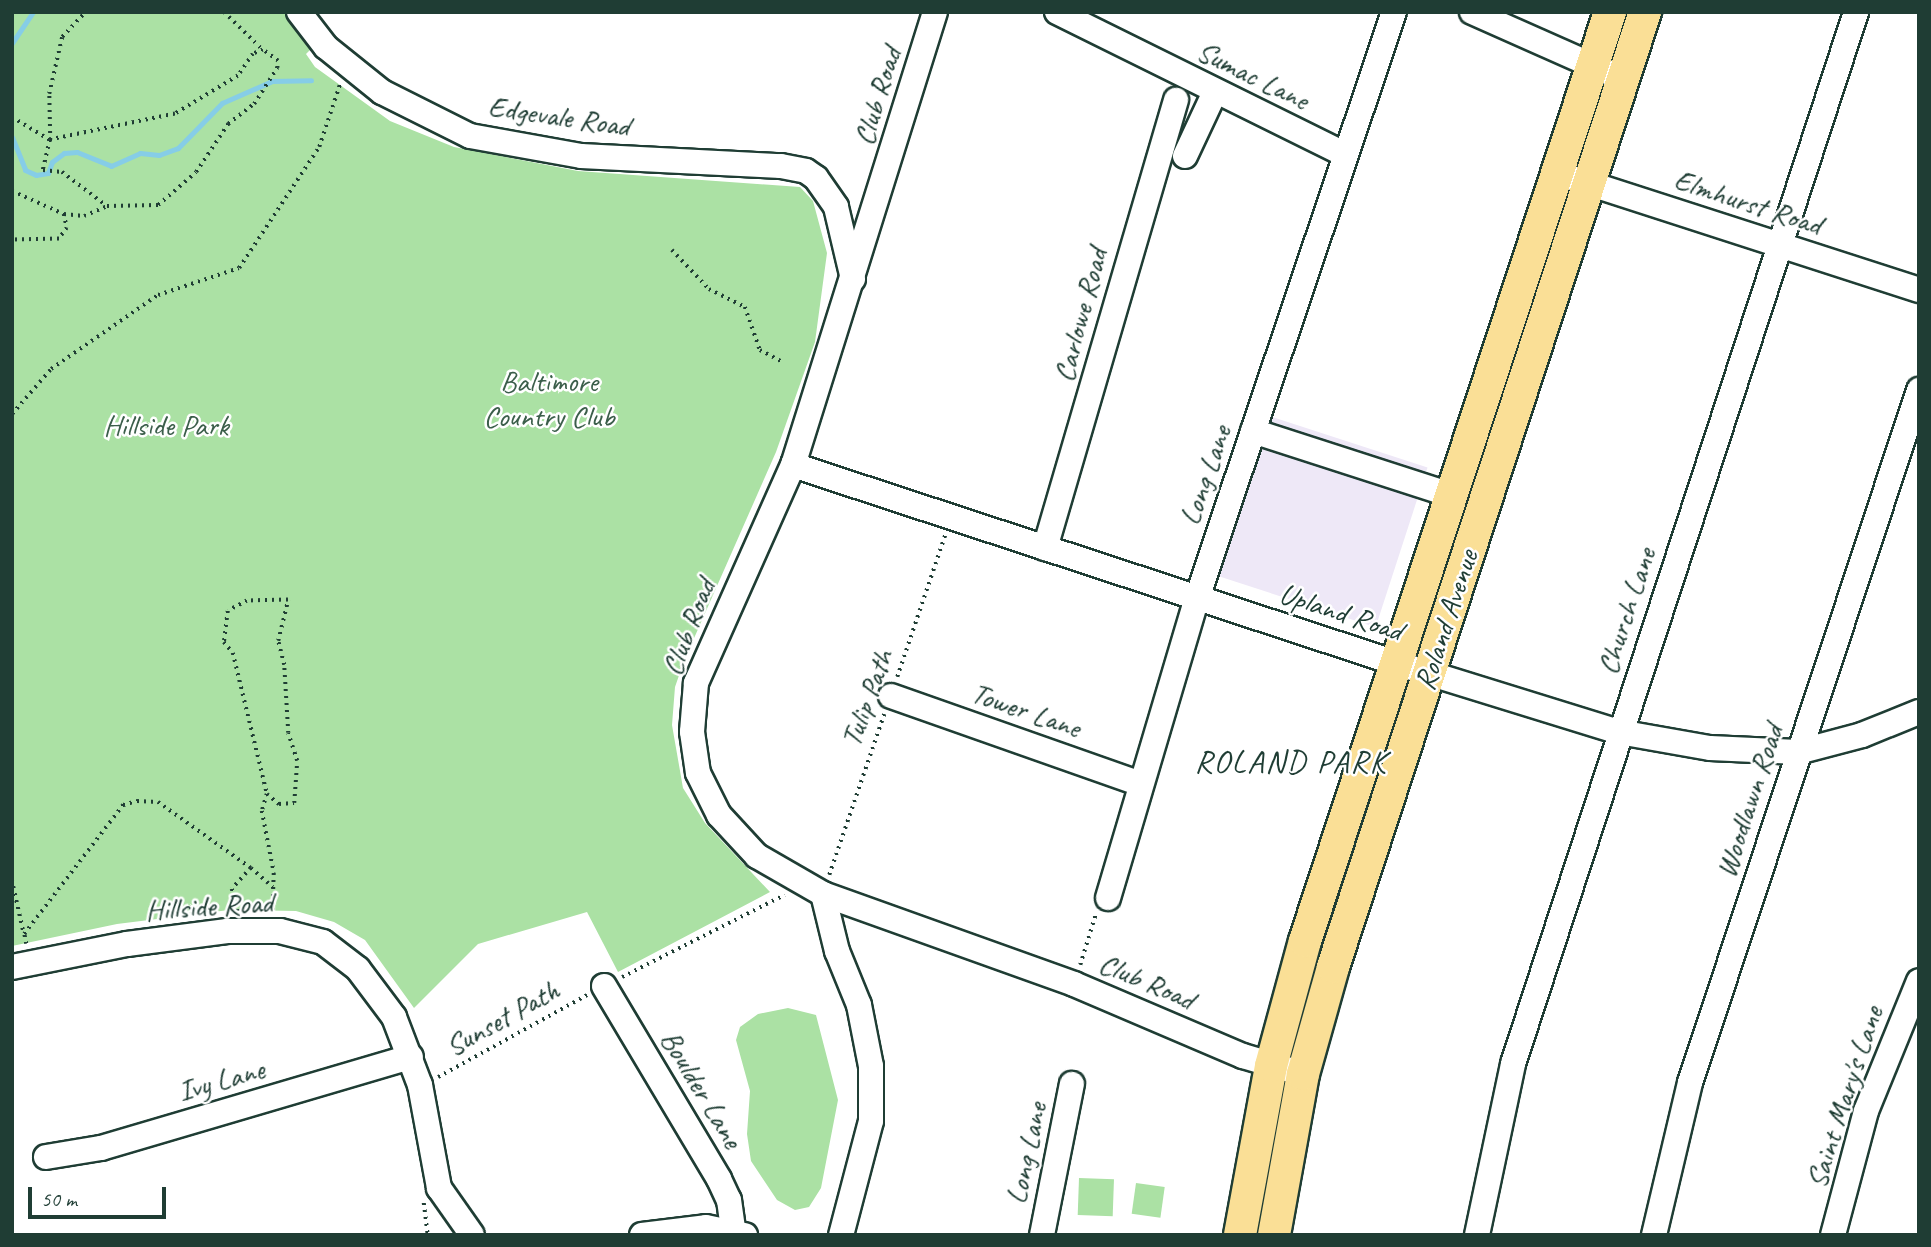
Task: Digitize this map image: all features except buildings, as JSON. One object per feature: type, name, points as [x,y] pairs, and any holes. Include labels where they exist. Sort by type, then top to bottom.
[{"type":"main road","name":"Roland Avenue","points":[[1240,1235],[1271,1066],[1305,941],[1609,12]]},
{"type":"main road","name":"Roland Avenue","points":[[1274,1235],[1303,1074],[1333,967],[1645,12]]},
{"type":"street","name":"Edgevale Road","points":[[299,12],[346,65],[415,110],[470,136],[581,156],[797,169],[816,178],[835,207],[853,279]]},
{"type":"street","name":"Club Road","points":[[935,12],[875,211],[793,464],[696,683],[692,732],[701,781],[727,825],[757,856],[1271,1066],[1303,1074]]},
{"type":"street","name":"Sumac Lane","points":[[1057,12],[1346,155]]},
{"type":"street","name":"Long Lane","points":[[1108,898],[1197,598],[1394,12]]},
{"type":"street","points":[[1472,12],[1623,79]]},
{"type":"street","name":"Church Lane","points":[[1477,1235],[1513,1064],[1777,244],[1856,12]]},
{"type":"street","points":[[1185,156],[1215,92]]},
{"type":"street","name":"Carlowe Road","points":[[1045,548],[1176,100]]},
{"type":"street","name":"Elmhurst Road","points":[[1557,173],[1919,290]]},
{"type":"street","points":[[835,207],[856,213],[875,211]]},
{"type":"street","name":"Woodlawn Road","points":[[1654,1235],[1690,1083],[1919,390]]},
{"type":"street","points":[[1253,431],[1451,495]]},
{"type":"street","name":"Upland Road","points":[[793,464],[1395,663],[1619,732],[1710,748],[1798,752],[1862,735],[1919,712]]},
{"type":"street","name":"Tower Lane","points":[[891,696],[1141,784]]},
{"type":"street","points":[[826,885],[837,951],[859,1005],[870,1066],[871,1121],[841,1235]]},
{"type":"street","name":"Hillside Road","points":[[22,964],[153,940],[242,931],[306,935],[342,954],[387,1006],[411,1057],[439,1188],[472,1235]]},
{"type":"street","name":"Saint Mary's Lane","points":[[1833,1235],[1863,1122],[1919,981]]},
{"type":"street","name":"Boulder Lane","points":[[606,985],[719,1179],[739,1232]]},
{"type":"street","name":"Ivy Lane","points":[[46,1157],[101,1147],[411,1057]]},
{"type":"street","name":"Long Lane","points":[[1042,1235],[1072,1084]]},
{"type":"street","points":[[642,1235],[676,1228],[739,1232]]},
{"type":"path","points":[[85,12],[62,37],[49,94],[50,140],[43,170],[62,172],[107,206]]},
{"type":"path","points":[[12,191],[64,214],[84,216],[107,206],[158,205],[196,172],[228,124],[254,104],[272,81],[278,61],[224,12]]},
{"type":"path","points":[[12,117],[50,140],[175,114],[238,76],[253,54],[263,50]]},
{"type":"path","points":[[12,414],[51,369],[158,295],[239,268],[319,147],[346,65]]},
{"type":"path","points":[[12,240],[59,239],[67,228],[64,214]]},
{"type":"path","points":[[671,250],[709,289],[745,307],[761,350],[781,361]]},
{"type":"path","name":"Tulip Path","points":[[826,885],[945,533]]},
{"type":"path","points":[[267,794],[279,804],[294,803],[297,761],[288,733],[278,640],[288,600],[247,601],[228,611],[224,642],[233,653],[267,794],[262,811],[273,887],[273,931]]},
{"type":"path","points":[[23,934],[123,805],[158,802],[251,868],[273,887]]},
{"type":"path","points":[[242,931],[232,889],[251,868]]},
{"type":"path","points":[[12,880],[23,934],[22,964]]},
{"type":"path","name":"Sunset Path","points":[[432,1080],[606,985],[782,896]]},
{"type":"path","points":[[1082,957],[1099,904],[1108,898]]},
{"type":"path","points":[[425,1199],[423,1227],[428,1235]]},
{"type":"shaded area","points":[[1263,414],[1428,467],[1376,627],[1211,574]]},
{"type":"green space","points":[[12,12],[287,12],[310,50],[306,54],[315,67],[390,121],[454,147],[578,171],[800,187],[813,201],[827,253],[815,342],[776,452],[684,661],[675,687],[672,725],[683,788],[705,823],[770,892],[618,972],[587,912],[478,944],[414,1008],[365,940],[334,922],[296,911],[229,910],[117,924],[12,946]]},
{"type":"green space","points":[[788,1008],[816,1015],[838,1100],[821,1188],[809,1207],[795,1210],[777,1200],[751,1161],[747,1134],[750,1091],[736,1040],[740,1027],[758,1014]]},
{"type":"green space","points":[[1079,1178],[1114,1179],[1113,1216],[1078,1215]]},
{"type":"green space","points":[[1136,1183],[1165,1187],[1160,1218],[1132,1214]]},
{"type":"waterway","points":[[12,43],[33,12]]},
{"type":"waterway","points":[[12,137],[25,170],[36,175],[48,173],[52,162],[64,153],[77,152],[111,166],[140,153],[159,155],[178,148],[222,103],[272,81],[311,80]]},
{"type":"district","name":"ROLAND PARK","points":[[1291,762]]},
{"type":"park label","name":"Baltimore Country Club","points":[[549,398]]},
{"type":"park label","name":"Hillside Park","points":[[166,425]]}]
